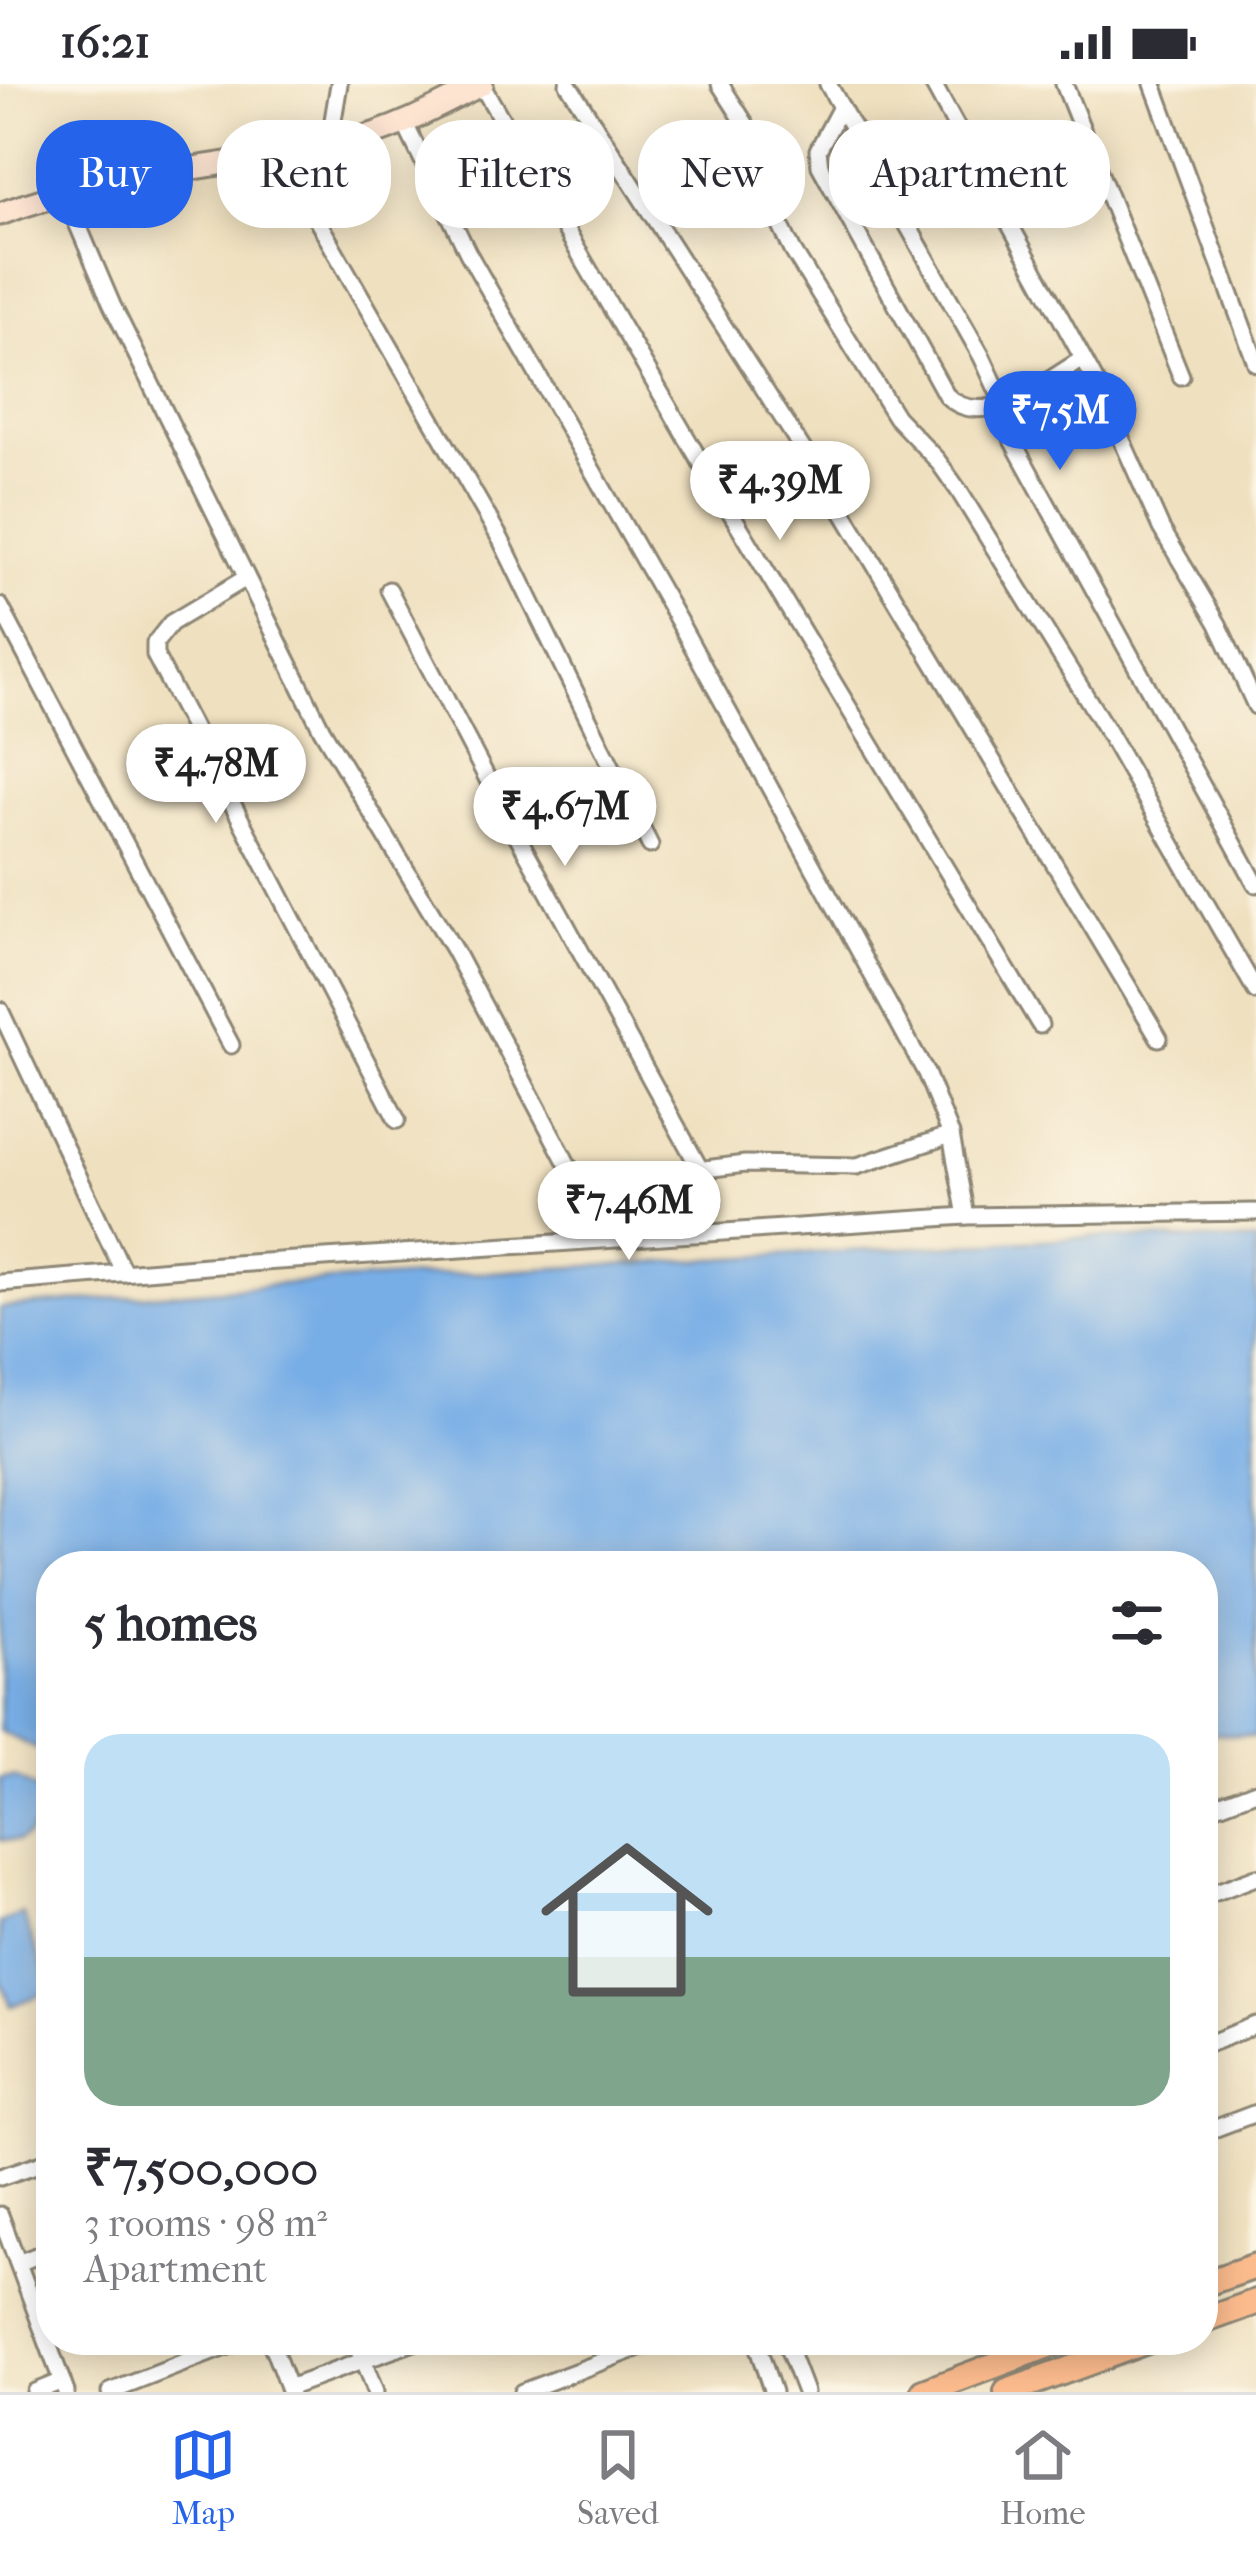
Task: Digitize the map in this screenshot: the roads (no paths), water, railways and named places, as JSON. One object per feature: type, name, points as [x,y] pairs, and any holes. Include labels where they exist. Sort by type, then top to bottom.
[{"type":"main road","points":[[1218,2279],[1256,2266]]},
{"type":"main road","points":[[1218,2316],[1256,2302]]},
{"type":"main road","points":[[924,2392],[1025,2355]]},
{"type":"main road","points":[[1023,2389],[1111,2355]]},
{"type":"street","points":[[333,120],[339,84]]},
{"type":"street","points":[[391,128],[482,84],[710,478],[1040,1024]]},
{"type":"street","points":[[568,84],[845,515],[1159,1038]]},
{"type":"street","points":[[720,84],[762,150],[776,214],[793,250],[902,427],[937,460],[959,491],[1103,724],[1256,991]]},
{"type":"street","points":[[828,84],[982,356],[1013,442],[1256,884]]},
{"type":"street","points":[[933,84],[1083,359],[1161,528],[1218,624],[1256,706]]},
{"type":"street","points":[[1064,84],[1181,376]]},
{"type":"street","points":[[1153,84],[1256,363]]},
{"type":"street","points":[[841,107],[818,150],[820,166],[897,312],[953,402],[975,409],[1003,404],[1083,359]]},
{"type":"street","points":[[405,124],[468,253],[862,948],[926,1073],[951,1135],[966,1216]]},
{"type":"street","points":[[0,214],[36,203]]},
{"type":"street","points":[[79,228],[122,326],[322,730],[454,950],[564,1163],[579,1177],[601,1182],[760,1164],[836,1168],[857,1166],[951,1135]]},
{"type":"street","points":[[322,228],[501,540],[650,844]]},
{"type":"street","points":[[246,578],[171,623],[155,643],[155,655],[397,1120]]},
{"type":"street","points":[[389,590],[700,1169]]},
{"type":"street","points":[[0,606],[231,1045]]},
{"type":"street","points":[[0,1010],[124,1273]]},
{"type":"street","points":[[0,1283],[966,1216],[1256,1212]]},
{"type":"street","points":[[1218,1805],[1256,1791]]},
{"type":"street","points":[[1218,1892],[1256,1876]]},
{"type":"street","points":[[1218,2040],[1256,2025]]},
{"type":"street","points":[[1218,2127],[1256,2113]]},
{"type":"street","points":[[0,2177],[36,2165]]},
{"type":"street","points":[[0,2215],[36,2304]]},
{"type":"street","points":[[18,2263],[36,2256]]},
{"type":"street","points":[[35,2392],[64,2387],[55,2355]]},
{"type":"street","points":[[110,2392],[205,2355]]},
{"type":"street","points":[[276,2355],[289,2390],[380,2355]]},
{"type":"street","points":[[361,2355],[375,2392]]},
{"type":"street","points":[[522,2392],[619,2355]]},
{"type":"street","points":[[759,2355],[773,2392]]},
{"type":"street","points":[[790,2355],[805,2392]]},
{"type":"street","points":[[1020,2357],[1023,2389]]},
{"type":"water","points":[[1093,1237],[1256,1241],[1256,1737],[1218,1733],[1218,1551],[36,1551],[36,1749],[0,1731],[0,1308],[283,1284]]},
{"type":"water","points":[[14,1777],[36,1789],[36,1823],[18,1841],[0,1840],[0,1778]]},
{"type":"water","points":[[23,1914],[36,1950],[36,1997],[11,2006],[0,1977],[0,1923]]}]
